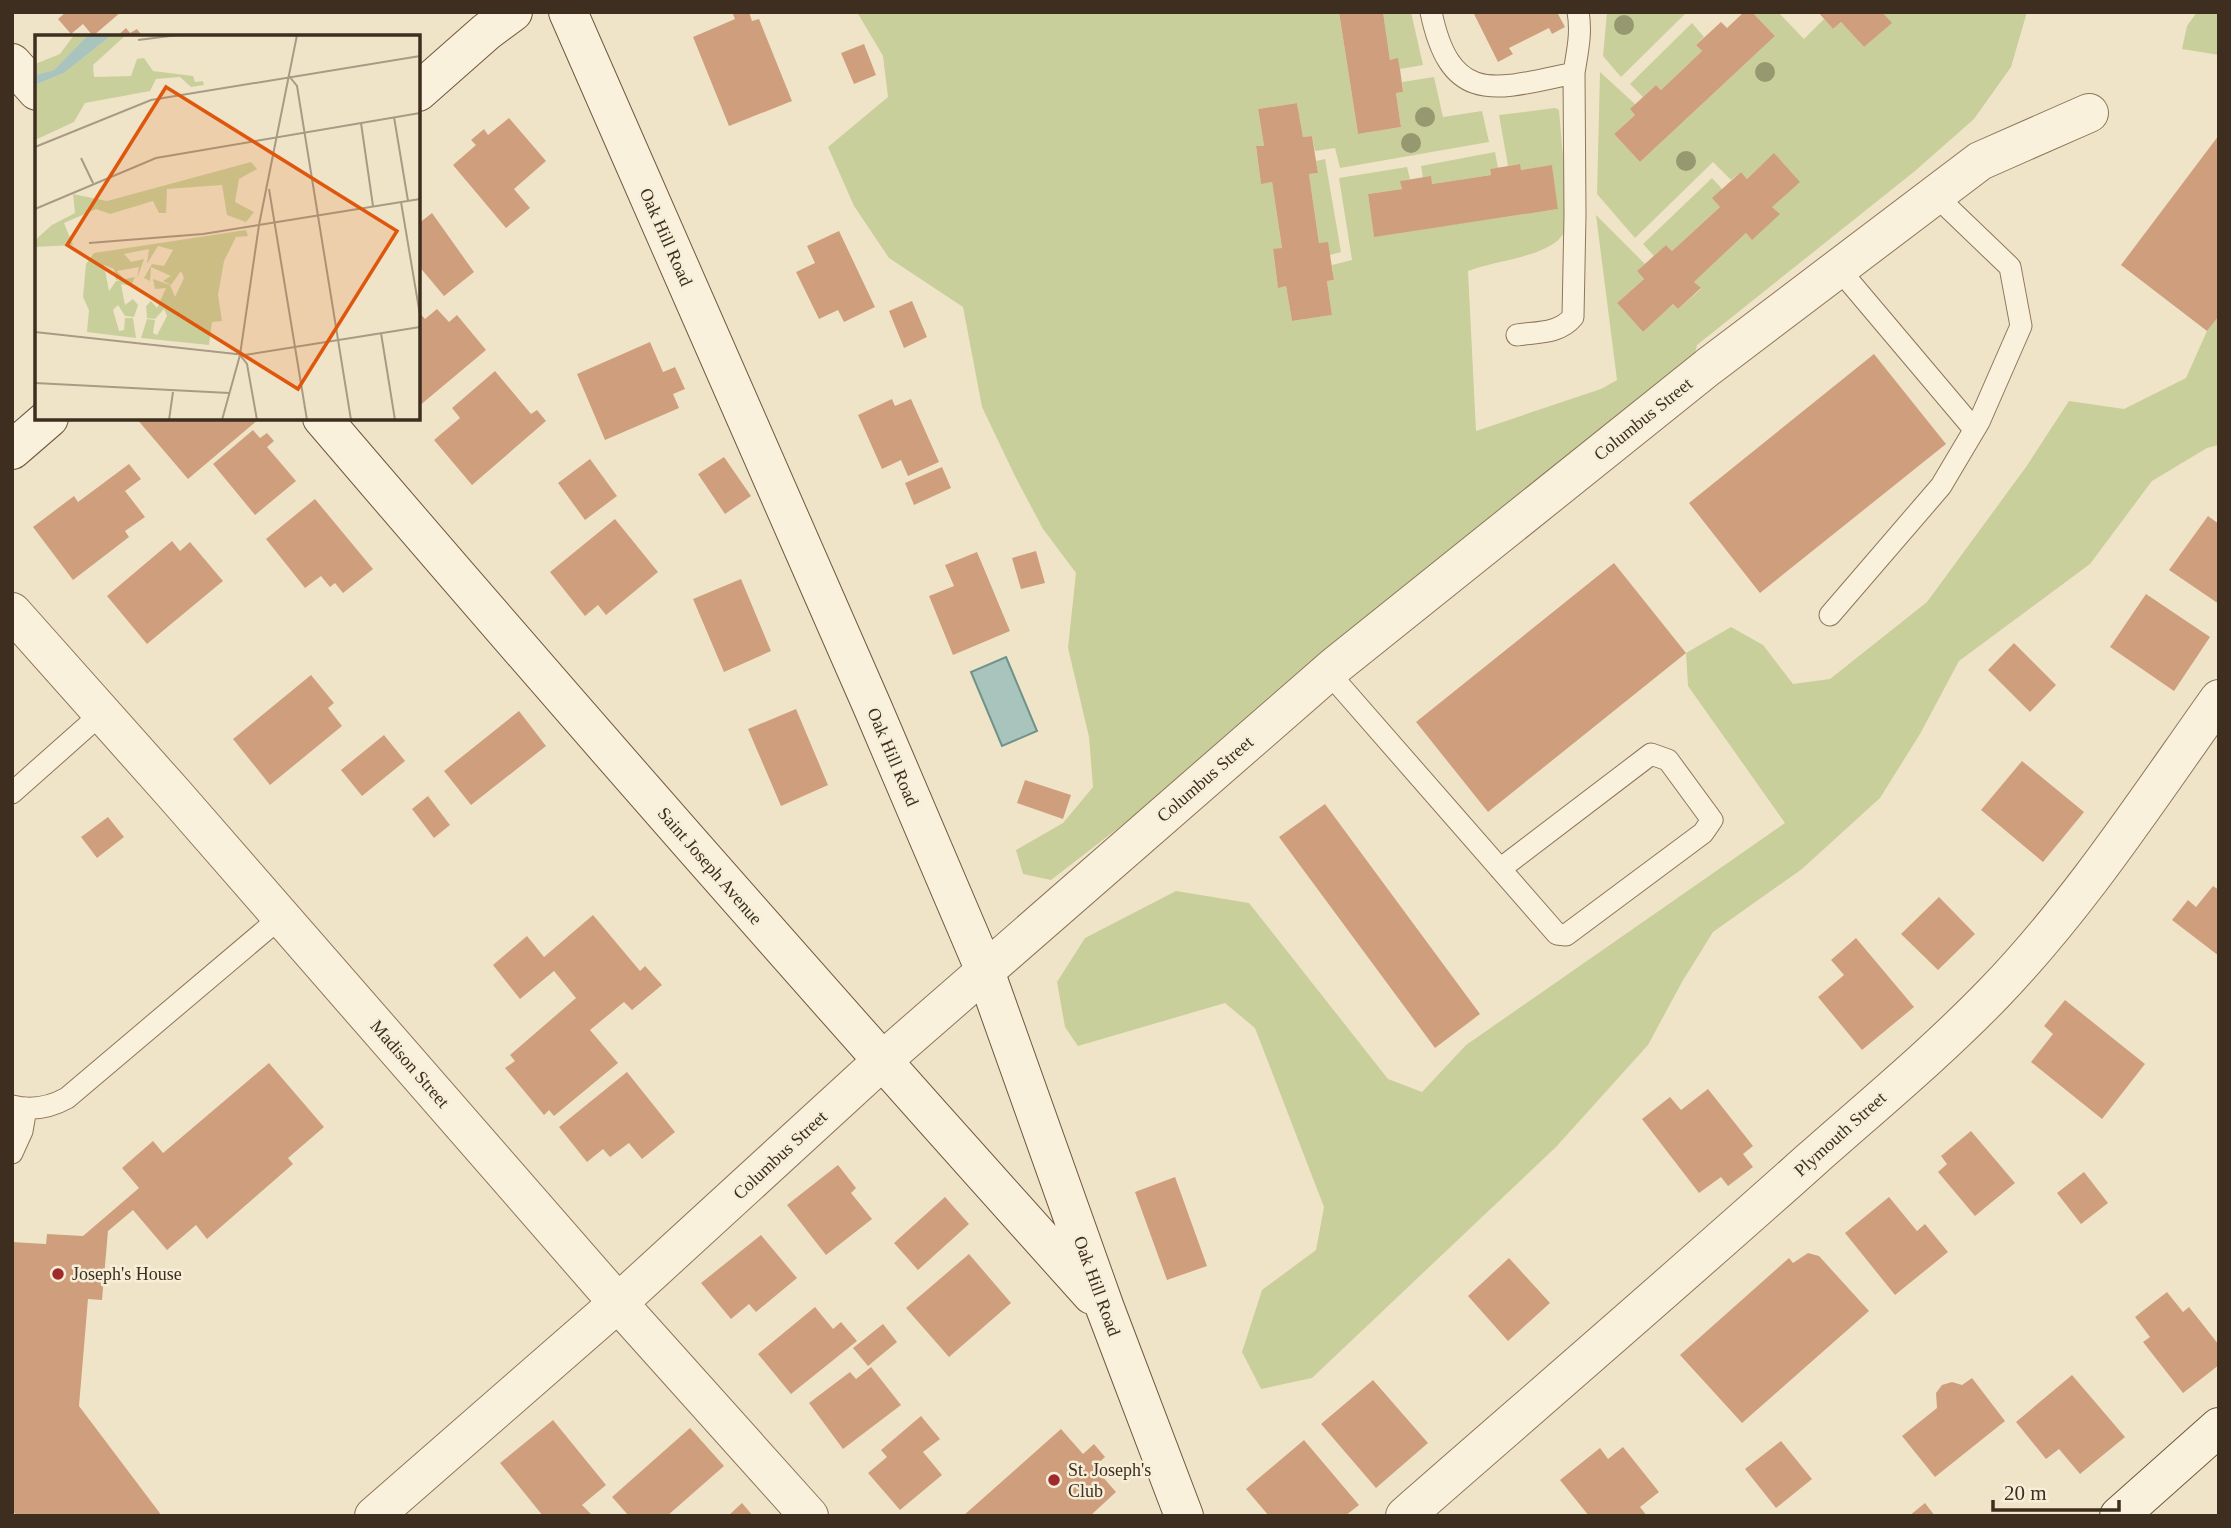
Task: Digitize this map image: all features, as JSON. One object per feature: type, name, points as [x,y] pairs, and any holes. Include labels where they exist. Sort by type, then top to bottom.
[{"type":"street","points":[[420,90],[513,12]]},
{"type":"street","name":"Oak Hill Road","points":[[568,12],[867,694],[985,971],[1105,1308],[1184,1516]]},
{"type":"street","points":[[12,63],[35,89]]},
{"type":"street","name":"Columbus Street","points":[[374,1516],[618,1303],[882,1061],[1328,672],[1708,367],[1980,161],[2089,113]]},
{"type":"street","points":[[12,450],[47,420]]},
{"type":"street","name":"Saint Joseph Avenue","points":[[324,420],[536,668],[882,1061],[1105,1308]]},
{"type":"street","name":"Madison Street","points":[[12,612],[618,1303],[809,1516]]},
{"type":"street","name":"Plymouth Street","points":[[1405,1516],[1942,1044],[1993,994],[2097,870],[2219,699]]},
{"type":"street","points":[[2119,1516],[2219,1427]]},
{"type":"lane","points":[[1431,12],[1440,48],[1462,78],[1483,86],[1509,86],[1574,74]]},
{"type":"lane","points":[[1517,335],[1556,330],[1565,326],[1573,317],[1574,74],[1580,24],[1578,12]]},
{"type":"lane","points":[[1830,615],[1941,486],[1974,429],[2021,326],[2010,267],[1934,195]]},
{"type":"lane","points":[[1838,268],[1974,429]]},
{"type":"lane","points":[[1328,672],[1556,934],[1566,935],[1703,833],[1712,820],[1668,760],[1651,754],[1500,869]]},
{"type":"lane","points":[[12,793],[101,714]]},
{"type":"lane","points":[[12,1153],[22,1131],[19,1107],[51,1107],[66,1098],[281,917]]},
{"type":"green space","points":[[857,12],[1339,12],[1358,134],[1401,127],[1396,93],[1403,92],[1402,82],[1434,77],[1443,117],[1482,111],[1489,142],[1340,168],[1335,148],[1315,151],[1312,136],[1303,137],[1297,103],[1258,109],[1264,146],[1256,147],[1261,183],[1272,182],[1282,248],[1273,250],[1278,287],[1286,286],[1292,321],[1332,315],[1327,281],[1334,280],[1332,265],[1352,260],[1339,178],[1407,167],[1410,179],[1401,181],[1402,189],[1368,194],[1374,236],[1558,209],[1552,166],[1521,170],[1519,164],[1508,166],[1499,115],[1555,108],[1559,110],[1568,216],[1563,235],[1553,244],[1531,254],[1468,271],[1476,431],[1601,389],[1617,380],[1596,215],[1645,264],[1637,271],[1644,279],[1617,303],[1643,332],[1673,304],[1678,309],[1701,289],[1694,282],[1746,233],[1752,239],[1779,214],[1772,207],[1774,154],[1747,179],[1741,172],[1731,180],[1713,162],[1635,238],[1597,194],[1600,72],[1635,104],[1635,115],[1614,134],[1640,162],[1775,36],[1752,12],[1778,12],[1804,39],[1824,19],[1833,29],[1841,22],[1864,47],[1891,23],[1882,12],[2027,12],[2011,67],[1974,119],[1915,171],[1697,345],[1693,362],[1152,802],[1051,880],[1023,874],[1016,850],[1063,823],[1093,787],[1089,737],[1068,648],[1076,573],[1043,529],[982,407],[963,307],[889,258],[854,206],[828,147],[888,97],[883,56]]},
{"type":"green space","points":[[1383,12],[1411,12],[1423,65],[1400,69],[1398,59],[1390,60]]},
{"type":"green space","points":[[1607,12],[1687,12],[1621,77],[1603,56]]},
{"type":"green space","points":[[2197,12],[2219,12],[2219,55],[2182,49],[2187,26]]},
{"type":"green space","points":[[1692,23],[1704,37],[1696,45],[1702,51],[1661,90],[1656,85],[1643,97],[1630,84]]},
{"type":"green space","points":[[1495,152],[1498,168],[1490,169],[1491,175],[1432,184],[1423,178],[1421,166]]},
{"type":"green space","points":[[1325,159],[1341,252],[1330,255],[1319,243],[1309,174],[1318,173],[1316,161]]},
{"type":"green space","points":[[1712,178],[1722,189],[1720,207],[1672,251],[1666,245],[1654,256],[1643,244]]},
{"type":"green space","points":[[2219,316],[2219,445],[2207,448],[2152,481],[2090,564],[1959,661],[1920,734],[1880,798],[1802,869],[1713,932],[1648,1045],[1556,1147],[1312,1378],[1261,1389],[1242,1352],[1262,1290],[1316,1250],[1324,1207],[1255,1028],[1225,1003],[1078,1046],[1065,1027],[1057,982],[1085,938],[1176,891],[1249,903],[1388,1079],[1422,1092],[1466,1045],[1785,823],[1688,686],[1686,653],[1731,627],[1763,645],[1793,684],[1830,679],[1927,602],[2026,467],[2069,401],[2124,409],[2186,378],[2207,331]]},
{"type":"water","points":[[1006,657],[1037,731],[1002,746],[971,672]]},
{"type":"building","points":[[66,12],[121,12],[94,35],[83,24],[71,34],[58,19]]},
{"type":"building","points":[[732,12],[749,12],[752,21],[759,19],[792,101],[729,126],[693,37],[735,19]]},
{"type":"building","points":[[1339,12],[1383,12],[1390,60],[1398,58],[1400,69],[1403,92],[1396,93],[1401,127],[1358,134]]},
{"type":"building","points":[[1473,12],[1557,12],[1565,27],[1552,34],[1549,28],[1509,48],[1513,54],[1498,62]]},
{"type":"building","points":[[1744,12],[1752,12],[1775,36],[1640,162],[1614,134],[1635,115],[1630,109],[1656,85],[1661,90],[1702,51],[1696,45],[1721,22],[1727,28]]},
{"type":"building","points":[[1818,12],[1882,12],[1892,23],[1864,47],[1841,22],[1833,29]]},
{"type":"building","points":[[126,28],[130,33],[137,29],[142,35],[118,35]]},
{"type":"building","points":[[864,44],[876,75],[854,84],[841,53]]},
{"type":"building","points":[[1297,103],[1303,137],[1312,136],[1318,173],[1309,174],[1319,243],[1328,242],[1334,280],[1327,281],[1332,315],[1292,321],[1286,286],[1278,288],[1273,249],[1282,248],[1272,182],[1261,184],[1256,146],[1264,146],[1258,109]]},
{"type":"building","points":[[509,118],[546,161],[514,189],[530,208],[506,228],[453,165],[476,145],[471,140],[484,129],[488,135]]},
{"type":"building","points":[[2219,135],[2219,316],[2207,331],[2121,265]]},
{"type":"building","points":[[1774,153],[1800,182],[1772,207],[1780,214],[1752,240],[1746,233],[1694,282],[1701,288],[1678,309],[1673,304],[1643,332],[1617,303],[1644,279],[1637,271],[1666,245],[1672,251],[1720,207],[1712,198],[1741,172],[1747,179]]},
{"type":"building","points":[[1520,164],[1521,170],[1552,165],[1558,209],[1374,237],[1368,194],[1402,189],[1400,181],[1431,176],[1432,184],[1491,175],[1490,169]]},
{"type":"building","points":[[432,213],[474,272],[444,296],[420,267],[420,222]]},
{"type":"building","points":[[839,231],[875,307],[844,322],[838,310],[819,319],[796,272],[815,263],[807,246]]},
{"type":"building","points":[[912,301],[927,337],[904,348],[889,311]]},
{"type":"building","points":[[437,309],[449,322],[457,315],[486,350],[420,405],[420,313],[425,319]]},
{"type":"building","points":[[650,342],[663,372],[675,367],[685,389],[673,394],[679,408],[605,440],[577,374]]},
{"type":"building","points":[[1874,354],[1946,444],[1760,593],[1689,503]]},
{"type":"building","points":[[495,371],[531,414],[537,410],[546,421],[472,485],[434,440],[460,418],[452,408]]},
{"type":"building","points":[[892,399],[895,406],[911,399],[939,462],[908,476],[901,460],[882,469],[858,415]]},
{"type":"building","points":[[138,420],[258,420],[188,479]]},
{"type":"building","points":[[253,430],[260,438],[267,433],[274,441],[267,447],[296,481],[255,515],[213,464]]},
{"type":"building","points":[[724,457],[751,496],[725,514],[698,474]]},
{"type":"building","points":[[590,459],[617,496],[585,520],[558,483]]},
{"type":"building","points":[[129,464],[141,479],[125,491],[145,517],[125,531],[129,537],[73,580],[33,527],[74,496],[78,502]]},
{"type":"building","points":[[942,467],[951,488],[914,505],[905,483]]},
{"type":"building","points":[[315,499],[373,569],[343,593],[335,583],[330,587],[321,576],[305,588],[266,539]]},
{"type":"building","points":[[2208,516],[2219,524],[2219,604],[2169,570]]},
{"type":"building","points":[[615,519],[658,572],[606,615],[598,605],[585,616],[550,572]]},
{"type":"building","points":[[172,541],[180,551],[190,542],[223,581],[147,644],[107,596]]},
{"type":"building","points":[[1036,551],[1045,583],[1021,589],[1012,558]]},
{"type":"building","points":[[977,552],[1010,631],[953,655],[929,596],[954,586],[945,565]]},
{"type":"building","points":[[1614,563],[1686,653],[1488,812],[1416,722]]},
{"type":"building","points":[[741,579],[771,651],[724,672],[693,599]]},
{"type":"building","points":[[2146,594],[2210,637],[2174,691],[2110,647]]},
{"type":"building","points":[[2014,643],[2056,685],[2030,712],[1988,670]]},
{"type":"building","points":[[311,675],[334,703],[328,708],[342,726],[270,785],[233,739]]},
{"type":"building","points":[[796,709],[828,785],[781,806],[748,729]]},
{"type":"building","points":[[519,711],[546,746],[471,805],[444,771]]},
{"type":"building","points":[[384,735],[405,761],[362,796],[341,770]]},
{"type":"building","points":[[2022,761],[2084,812],[2043,862],[1981,810]]},
{"type":"building","points":[[1025,780],[1071,795],[1063,819],[1017,803]]},
{"type":"building","points":[[428,796],[450,825],[434,838],[412,809]]},
{"type":"building","points":[[1325,804],[1480,1014],[1435,1048],[1279,837]]},
{"type":"building","points":[[108,817],[124,837],[97,858],[81,837]]},
{"type":"building","points":[[2213,886],[2219,890],[2219,956],[2172,920],[2188,900],[2196,907]]},
{"type":"building","points":[[1939,897],[1975,934],[1938,970],[1901,934]]},
{"type":"building","points":[[593,915],[640,971],[645,966],[662,985],[632,1010],[624,1002],[590,1030],[618,1063],[554,1116],[549,1110],[544,1115],[505,1068],[515,1061],[510,1055],[576,998],[554,971],[520,999],[493,965],[527,936],[544,957]]},
{"type":"building","points":[[1856,938],[1914,1007],[1862,1050],[1818,997],[1844,975],[1831,960]]},
{"type":"building","points":[[2065,1000],[2145,1064],[2102,1119],[2031,1062],[2053,1034],[2044,1026]]},
{"type":"building","name":"Joseph's House","points":[[269,1063],[324,1127],[288,1158],[293,1164],[207,1239],[196,1225],[167,1250],[133,1210],[108,1231],[102,1300],[88,1299],[79,1406],[162,1516],[17,1516],[12,1510],[12,1242],[46,1244],[47,1234],[83,1236],[139,1188],[122,1168],[153,1141],[163,1153]]},
{"type":"building","points":[[627,1072],[675,1132],[642,1159],[629,1143],[610,1157],[603,1149],[587,1162],[559,1127]]},
{"type":"building","points":[[1708,1089],[1753,1146],[1743,1154],[1753,1167],[1728,1186],[1721,1177],[1699,1193],[1642,1119],[1670,1097],[1681,1110]]},
{"type":"building","points":[[1971,1131],[2015,1183],[1975,1216],[1938,1172],[1947,1164],[1941,1156]]},
{"type":"building","points":[[838,1165],[856,1188],[851,1193],[872,1219],[826,1255],[787,1205]]},
{"type":"building","points":[[2084,1172],[2108,1203],[2081,1224],[2057,1193]]},
{"type":"building","points":[[1175,1177],[1207,1266],[1167,1280],[1135,1192]]},
{"type":"building","points":[[945,1197],[969,1224],[918,1270],[894,1243]]},
{"type":"building","points":[[1889,1197],[1917,1231],[1925,1224],[1948,1252],[1895,1295],[1845,1233]]},
{"type":"building","points":[[761,1235],[797,1278],[756,1312],[749,1304],[731,1319],[701,1283]]},
{"type":"building","points":[[1808,1253],[1819,1256],[1869,1311],[1742,1423],[1680,1355],[1789,1258],[1793,1263]]},
{"type":"building","points":[[969,1254],[1011,1303],[949,1357],[906,1308]]},
{"type":"building","points":[[1509,1258],[1550,1303],[1508,1341],[1468,1296]]},
{"type":"building","points":[[2167,1292],[2183,1312],[2189,1307],[2219,1345],[2219,1365],[2183,1393],[2143,1342],[2150,1337],[2135,1317]]},
{"type":"building","points":[[815,1307],[833,1329],[841,1322],[857,1341],[791,1394],[758,1354]]},
{"type":"building","points":[[883,1324],[897,1342],[868,1366],[853,1348]]},
{"type":"building","points":[[871,1367],[901,1405],[843,1449],[809,1403],[850,1372],[856,1379]]},
{"type":"building","points":[[2072,1375],[2125,1437],[2080,1474],[2059,1449],[2046,1459],[2016,1422]]},
{"type":"building","points":[[1972,1378],[2005,1421],[1935,1477],[1902,1436],[1937,1408],[1936,1393],[1942,1385],[1952,1382],[1962,1385]]},
{"type":"building","points":[[1373,1380],[1428,1443],[1376,1488],[1321,1424]]},
{"type":"building","points":[[921,1416],[940,1439],[923,1452],[942,1475],[900,1510],[868,1473],[887,1457],[881,1450]]},
{"type":"building","points":[[553,1420],[606,1485],[582,1505],[591,1514],[589,1516],[543,1516],[500,1463]]},
{"type":"building","points":[[690,1428],[724,1466],[667,1516],[629,1516],[612,1497]]},
{"type":"building","name":"St. Joseph's Club","points":[[1061,1429],[1083,1454],[1094,1444],[1105,1457],[1094,1467],[1116,1492],[1090,1516],[963,1516]]},
{"type":"building","points":[[1304,1440],[1359,1505],[1345,1516],[1269,1516],[1246,1489]]},
{"type":"building","points":[[1781,1441],[1812,1479],[1776,1508],[1745,1469]]},
{"type":"building","points":[[1623,1447],[1659,1492],[1640,1507],[1647,1516],[1589,1516],[1560,1480],[1600,1448],[1608,1459]]},
{"type":"building","points":[[742,1503],[753,1516],[728,1516]]},
{"type":"building","points":[[1925,1503],[1935,1516],[1909,1516]]},
{"type":"place","name":"Joseph's House","points":[[58,1274]]},
{"type":"place","name":"St. Joseph's Club","points":[[1054,1480]]}]
